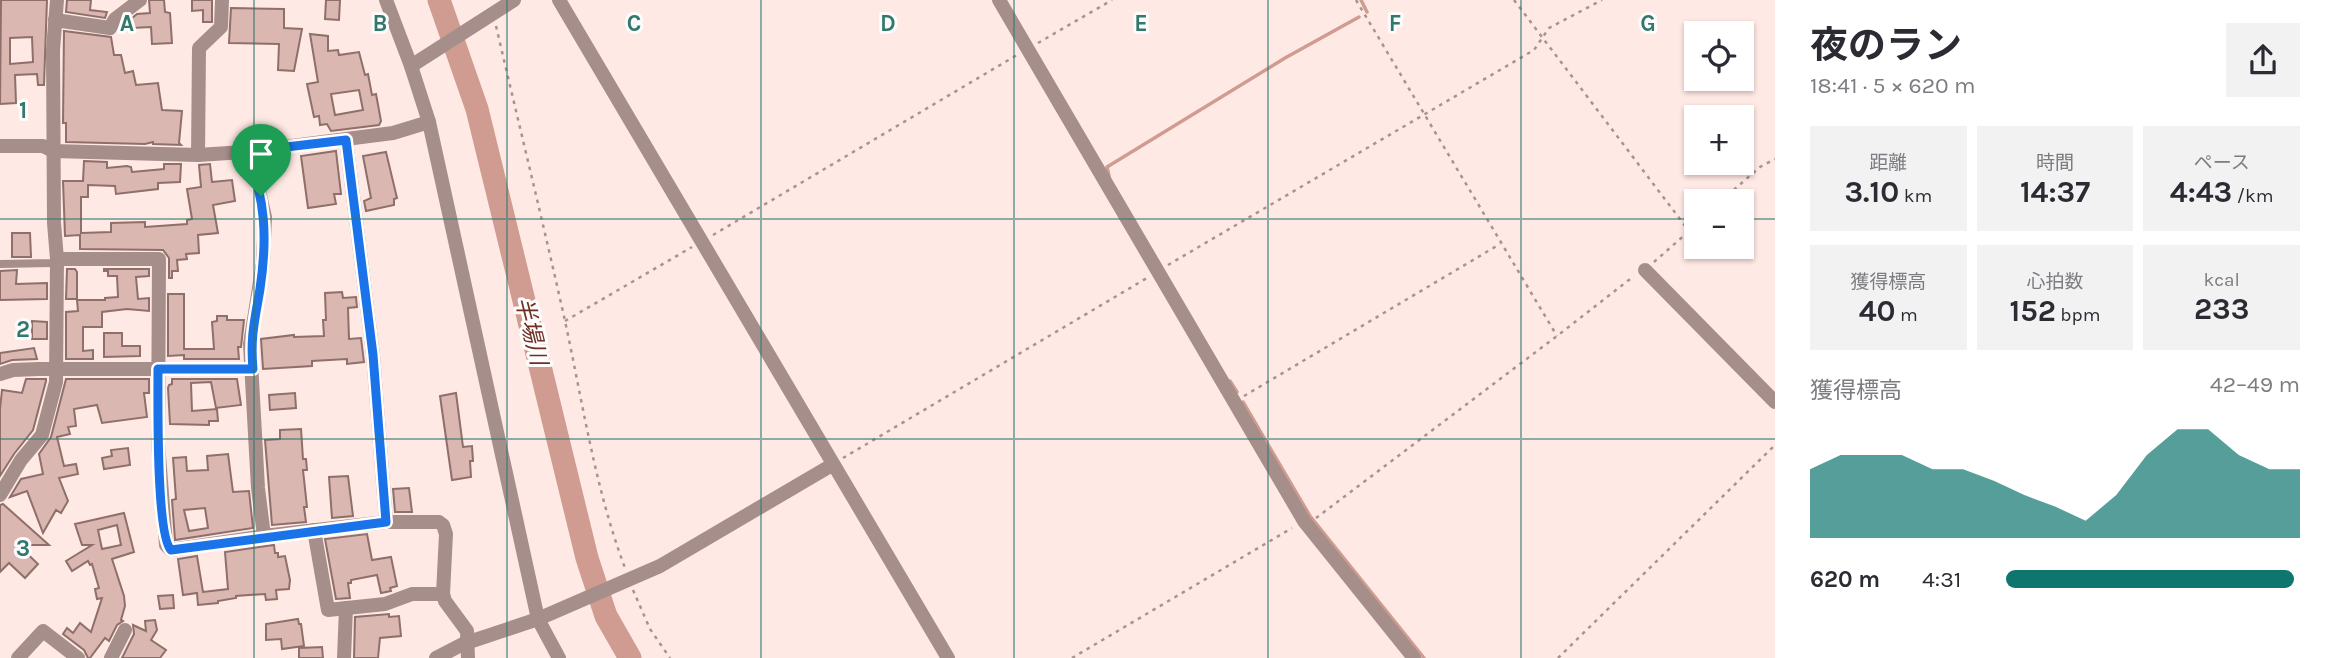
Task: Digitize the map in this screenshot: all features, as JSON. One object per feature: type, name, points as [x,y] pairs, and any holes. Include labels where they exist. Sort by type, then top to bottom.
[{"type":"street","points":[[0,495],[21,460],[42,435],[56,382],[57,259],[53,50],[57,0]]},
{"type":"street","points":[[55,20],[110,28],[115,19],[140,0]]},
{"type":"street","points":[[198,155],[198,48],[221,27],[222,0]]},
{"type":"street","points":[[386,0],[414,64],[541,618],[559,658]]},
{"type":"street","points":[[414,64],[514,0]]},
{"type":"street","points":[[559,0],[948,658]]},
{"type":"street","points":[[999,0],[1235,401],[1310,520],[1414,658]]},
{"type":"street","points":[[0,146],[43,146],[53,151],[198,155],[346,140],[393,133],[429,122]]},
{"type":"street","points":[[346,140],[373,355],[386,522]]},
{"type":"street","points":[[244,152],[256,178],[265,217],[263,263],[251,331],[258,488],[264,536]]},
{"type":"street","points":[[57,259],[159,259],[158,443],[166,545],[171,550],[386,522],[433,521],[443,525],[446,534],[443,594],[445,601],[467,631],[469,651]]},
{"type":"street","points":[[1645,270],[1775,402]]},
{"type":"street","points":[[0,374],[13,370],[253,369]]},
{"type":"street","points":[[436,658],[451,649],[469,651],[660,566],[832,465]]},
{"type":"street","points":[[314,530],[328,610],[385,604],[412,594],[443,594]]},
{"type":"street","points":[[344,658],[346,608]]},
{"type":"street","points":[[111,658],[125,630]]},
{"type":"street","points":[[18,658],[43,631],[78,658]]},
{"type":"lane","points":[[0,264],[52,263],[57,259]]},
{"type":"path","points":[[565,321],[1112,0]]},
{"type":"path","points":[[1356,0],[1557,337]]},
{"type":"path","points":[[1514,0],[1684,224]]},
{"type":"path","points":[[832,465],[1534,50],[1549,28],[1602,0]]},
{"type":"path","points":[[490,14],[565,321],[592,456],[610,528],[627,581],[650,629],[670,658]]},
{"type":"path","points":[[1735,189],[1760,167],[1775,159]]},
{"type":"path","points":[[1072,658],[1310,520],[1557,337],[1633,276],[1645,270],[1684,235]]},
{"type":"path","points":[[1235,401],[1501,243]]},
{"type":"path","points":[[1558,658],[1775,445]]},
{"type":"building","points":[[1,0],[47,0],[44,85],[38,85],[37,74],[15,75],[16,103],[0,104]],"holes":[[[32,37],[33,62],[10,64],[10,38]]]},
{"type":"building","points":[[67,0],[91,0],[90,10],[107,12],[105,18],[66,12]]},
{"type":"building","points":[[149,0],[164,0],[165,12],[170,13],[172,43],[152,44],[151,27],[132,28],[132,18],[137,14],[150,13]]},
{"type":"building","points":[[192,0],[212,0],[212,22],[203,22],[203,10],[192,11]]},
{"type":"building","points":[[326,0],[340,0],[339,20],[325,19]]},
{"type":"building","points":[[231,8],[284,9],[284,28],[302,29],[294,71],[278,70],[279,44],[229,43]]},
{"type":"building","points":[[64,31],[111,37],[114,55],[121,55],[125,73],[133,71],[136,85],[158,83],[162,110],[182,111],[181,145],[153,142],[66,142],[66,123],[63,123]]},
{"type":"building","points":[[310,34],[328,36],[328,51],[338,50],[339,55],[359,52],[365,75],[368,74],[372,95],[376,94],[381,121],[379,125],[331,131],[327,124],[320,125],[319,116],[314,117],[307,84],[318,82]],"holes":[[[359,90],[363,110],[335,115],[331,94]]]},
{"type":"building","points":[[336,151],[341,194],[334,194],[336,204],[308,208],[301,156]]},
{"type":"building","points":[[386,152],[397,198],[394,199],[394,205],[366,211],[364,201],[371,198],[363,156]]},
{"type":"building","points":[[84,161],[107,162],[107,168],[127,166],[131,167],[132,172],[164,169],[164,164],[181,164],[180,182],[158,183],[158,189],[116,194],[115,186],[88,185],[88,197],[81,197],[81,233],[111,232],[111,223],[145,222],[145,227],[187,224],[187,220],[192,219],[187,189],[201,187],[199,165],[210,164],[212,182],[232,180],[235,201],[213,205],[218,233],[198,235],[199,253],[186,254],[187,259],[177,260],[178,271],[172,271],[172,278],[169,278],[169,258],[163,250],[80,249],[80,235],[65,236],[63,181],[83,181]]},
{"type":"building","points":[[12,233],[30,233],[31,257],[12,257]]},
{"type":"building","points":[[67,269],[75,269],[77,272],[77,299],[66,299]]},
{"type":"building","points":[[104,269],[149,269],[149,276],[136,277],[138,299],[149,298],[149,311],[127,309],[102,312],[102,327],[83,327],[83,351],[93,350],[93,359],[66,359],[66,312],[78,311],[77,300],[118,297],[117,276],[108,276],[108,271]]},
{"type":"building","points":[[17,270],[16,284],[47,283],[47,299],[0,300],[0,271]]},
{"type":"building","points":[[342,292],[343,298],[356,297],[357,307],[348,308],[349,339],[361,338],[364,362],[347,364],[347,359],[312,361],[312,366],[263,369],[261,339],[294,335],[324,336],[325,293]]},
{"type":"building","points":[[168,294],[184,294],[184,349],[214,349],[212,322],[217,321],[217,316],[227,316],[227,320],[244,320],[241,347],[238,347],[239,359],[184,359],[184,355],[168,356]]},
{"type":"building","points":[[32,321],[47,322],[47,339],[32,339]]},
{"type":"building","points":[[104,333],[122,333],[122,346],[140,346],[140,356],[104,357]]},
{"type":"building","points":[[34,348],[37,359],[12,360],[0,364],[0,353]]},
{"type":"building","points":[[26,379],[46,381],[33,430],[0,476],[2,390],[22,393]]},
{"type":"building","points":[[66,379],[149,379],[149,393],[144,393],[147,417],[102,423],[97,405],[74,409],[76,426],[68,427],[70,434],[57,437],[64,466],[76,464],[78,474],[59,478],[68,501],[61,513],[56,510],[43,533],[27,491],[10,497],[21,479],[43,474],[39,454],[51,437]]},
{"type":"building","points":[[172,379],[237,379],[241,405],[216,408],[211,382],[191,383],[192,411],[217,409],[218,421],[209,421],[209,425],[170,424],[168,388]]},
{"type":"building","points":[[295,393],[296,408],[270,410],[269,395]]},
{"type":"building","points":[[456,393],[463,447],[472,446],[473,461],[470,461],[471,477],[452,480],[440,396]]},
{"type":"building","points":[[301,429],[303,459],[306,459],[307,470],[303,470],[306,522],[272,525],[265,440],[280,439],[280,430]]},
{"type":"building","points":[[128,448],[130,465],[104,469],[102,458],[112,456],[111,450]]},
{"type":"building","points":[[228,454],[233,492],[249,491],[253,528],[175,540],[173,458],[186,457],[187,471],[208,470],[207,456]],"holes":[[[205,508],[208,528],[189,531],[184,510]]]},
{"type":"building","points":[[348,476],[353,516],[332,518],[329,477]]},
{"type":"building","points":[[409,488],[412,512],[395,512],[393,489]]},
{"type":"building","points":[[3,504],[49,545],[18,545],[38,564],[25,578],[9,563],[0,572],[0,505]]},
{"type":"building","points":[[124,513],[134,552],[112,559],[124,596],[123,621],[117,625],[109,641],[105,638],[90,658],[63,634],[67,628],[73,633],[80,623],[91,632],[102,598],[97,599],[95,589],[99,588],[92,564],[88,561],[72,571],[66,561],[92,545],[82,545],[75,524]],"holes":[[[117,525],[121,545],[102,549],[98,530]]]},
{"type":"building","points":[[367,534],[372,560],[391,557],[397,586],[390,588],[391,591],[381,593],[377,575],[351,580],[351,583],[348,583],[350,598],[336,599],[325,539]]},
{"type":"building","points":[[274,545],[278,557],[285,556],[290,580],[289,589],[276,590],[277,599],[266,600],[265,594],[236,596],[218,603],[198,605],[197,593],[183,595],[178,559],[197,556],[203,592],[228,589],[225,552]]},
{"type":"building","points":[[173,595],[174,608],[160,609],[158,596]]},
{"type":"building","points":[[389,614],[389,617],[399,616],[401,636],[380,638],[378,658],[354,658],[355,617]]},
{"type":"building","points":[[298,619],[304,646],[282,649],[281,639],[266,640],[266,624]]},
{"type":"building","points":[[155,620],[157,630],[151,640],[166,650],[160,658],[122,658],[134,634],[133,625],[146,631],[145,621]]},
{"type":"building","points":[[322,647],[323,658],[299,658],[299,648]]},
{"type":"waterway","name":"半場川","points":[[439,0],[477,109],[587,558],[606,616],[630,658]]},
{"type":"waterway","points":[[1361,0],[1367,12]]},
{"type":"waterway","points":[[1109,176],[1107,167],[1285,58],[1359,17]]},
{"type":"waterway","points":[[1230,381],[1237,392]]},
{"type":"waterway","points":[[1243,402],[1310,516],[1424,658]]},
{"type":"route","points":[[346,140],[373,355],[386,522],[171,550],[166,545],[162,508],[158,443],[158,369],[253,369],[251,331],[263,263],[265,217],[261,196],[244,152],[346,140]]}]
